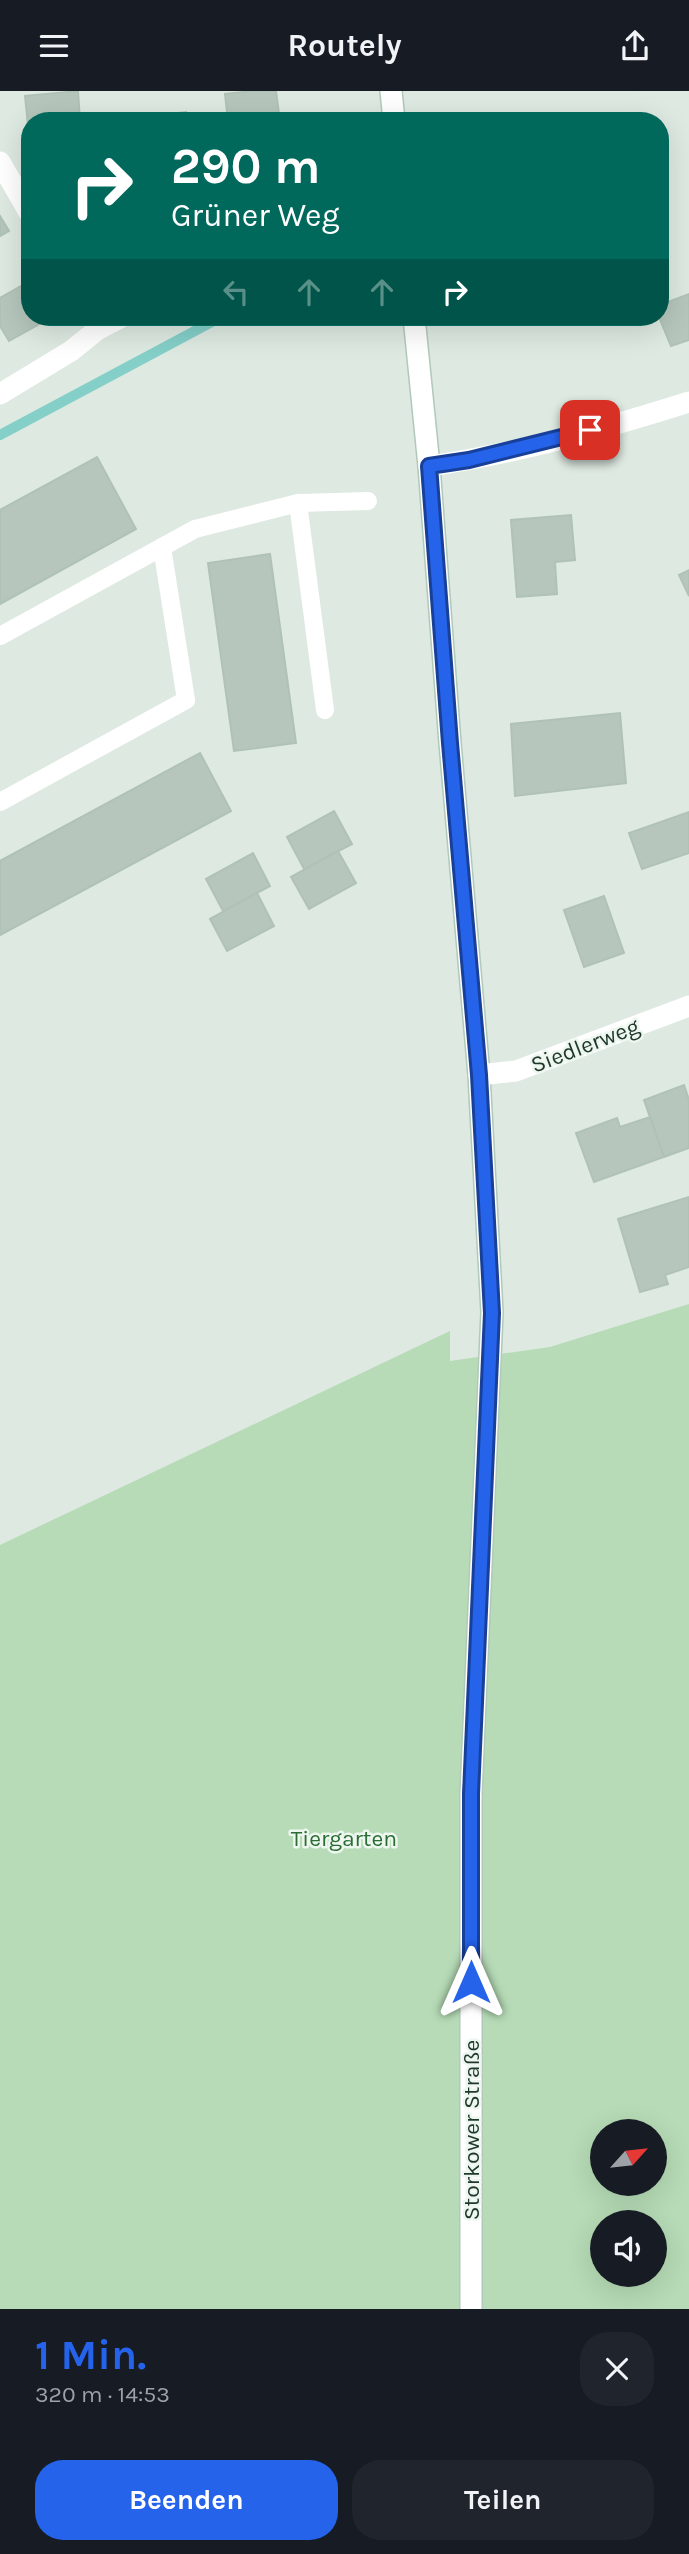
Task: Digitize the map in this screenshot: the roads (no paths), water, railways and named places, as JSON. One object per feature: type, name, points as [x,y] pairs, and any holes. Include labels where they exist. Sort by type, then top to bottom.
[{"type":"main road","points":[[391,91],[393,112]]},
{"type":"main road","points":[[0,162],[21,198]]},
{"type":"main road","points":[[0,394],[71,351],[91,326]]},
{"type":"main road","name":"Storkower Straße","points":[[415,326],[429,466],[479,1075],[492,1323],[471,1794],[471,2309]]},
{"type":"main road","points":[[429,466],[487,456],[642,417],[689,402]]},
{"type":"main road","name":"Siedlerweg","points":[[479,1075],[516,1071],[689,1006]]},
{"type":"lane","points":[[0,636],[195,529],[298,503],[368,501]]},
{"type":"lane","points":[[298,503],[325,710]]},
{"type":"lane","points":[[0,802],[186,701],[162,547]]},
{"type":"waterway","points":[[0,435],[204,326]]},
{"type":"park label","name":"Tiergarten","points":[[344,1838]]}]
